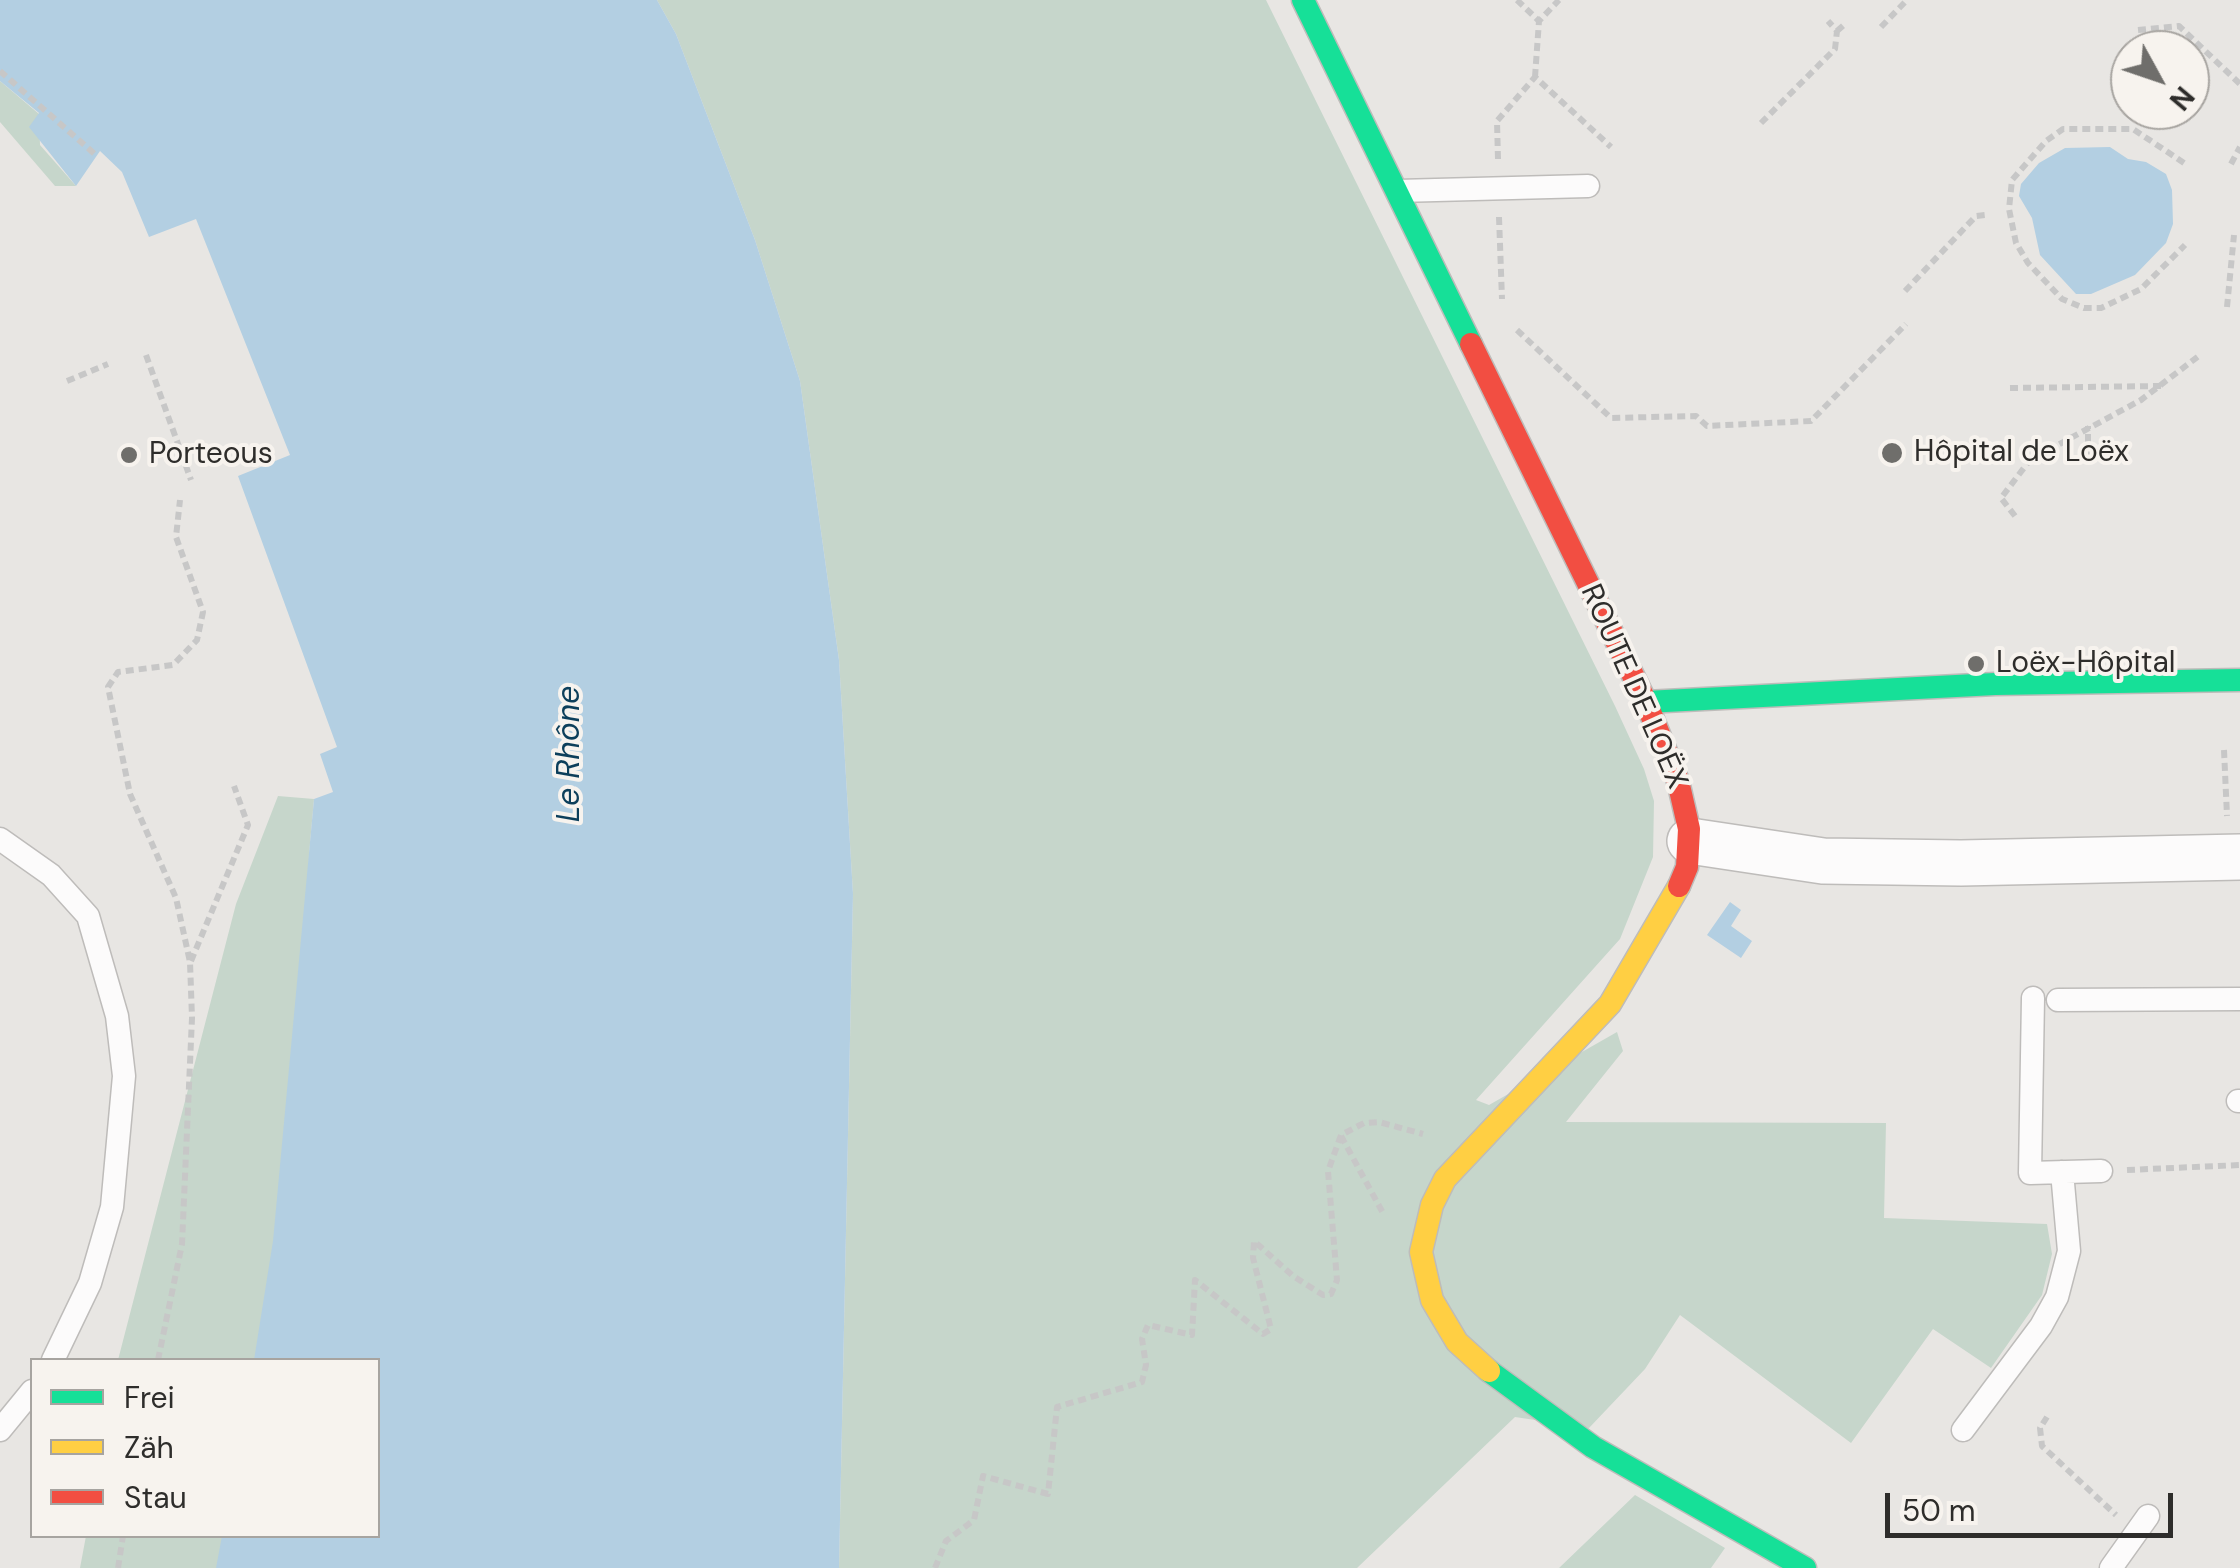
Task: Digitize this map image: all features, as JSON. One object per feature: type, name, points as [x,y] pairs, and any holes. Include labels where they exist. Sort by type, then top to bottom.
[{"type":"street","name":"ROUTE DE LOËX","points":[[1302,0],[1646,702],[1678,781],[1690,841],[1682,878],[1642,956],[1610,1004],[1551,1071],[1445,1179],[1432,1205],[1421,1252],[1432,1300],[1457,1342],[1494,1377],[1593,1446],[1805,1568]]},
{"type":"street","points":[[1646,702],[1995,684],[2240,680]]},
{"type":"street","points":[[1690,841],[1823,860],[1961,863],[2234,857]]},
{"type":"lane","points":[[1395,191],[1588,186]]},
{"type":"lane","points":[[0,839],[51,875],[88,916],[116,1016],[124,1076],[112,1207],[90,1283],[54,1358]]},
{"type":"lane","points":[[2034,998],[2030,1173],[2101,1171]]},
{"type":"lane","points":[[2058,1000],[2240,998]]},
{"type":"lane","points":[[1964,1430],[2041,1326],[2057,1297],[2068,1251],[2062,1172]]},
{"type":"lane","points":[[0,1430],[30,1392]]},
{"type":"lane","points":[[2111,1568],[2142,1524]]},
{"type":"path","points":[[1517,0],[1539,21]]},
{"type":"path","points":[[1502,316],[1496,122],[1535,77],[1539,21],[1559,0]]},
{"type":"path","points":[[1881,27],[1907,0]]},
{"type":"path","points":[[1828,21],[1837,31]]},
{"type":"path","points":[[1761,123],[1835,50],[1837,31],[1845,24]]},
{"type":"path","points":[[2138,30],[2179,26],[2183,30]]},
{"type":"path","points":[[2210,55],[2240,84]]},
{"type":"path","points":[[0,71],[96,156]]},
{"type":"path","points":[[1535,77],[1611,147]]},
{"type":"path","points":[[2184,163],[2133,129],[2063,129],[2046,141],[2012,180],[2009,208],[2016,242],[2028,264],[2062,299],[2084,308],[2101,308],[2141,289],[2186,245]]},
{"type":"path","points":[[2231,164],[2240,147]]},
{"type":"path","points":[[1905,292],[1976,216],[1985,215]]},
{"type":"path","points":[[2227,306],[2234,235]]},
{"type":"path","points":[[1516,328],[1612,418],[1696,416],[1707,426],[1811,421],[1906,324]]},
{"type":"path","points":[[146,355],[191,480]]},
{"type":"path","points":[[2015,516],[2001,498],[2030,460],[2162,386],[2200,355]]},
{"type":"path","points":[[67,380],[108,364]]},
{"type":"path","points":[[2010,388],[2162,386]]},
{"type":"path","points":[[2088,426],[2088,455]]},
{"type":"path","points":[[158,1358],[182,1244],[192,1018],[190,962],[176,898],[130,794],[108,687],[118,672],[172,665],[197,640],[203,612],[176,537],[180,500]]},
{"type":"path","points":[[2224,750],[2234,857]]},
{"type":"path","points":[[190,962],[248,825],[234,786]]},
{"type":"path","points":[[935,1568],[946,1541],[974,1520],[984,1476],[1048,1494],[1057,1407],[1142,1382],[1146,1365],[1142,1340],[1148,1324],[1192,1335],[1195,1280],[1263,1334],[1271,1328],[1253,1258],[1254,1241],[1293,1276],[1323,1295],[1332,1294],[1337,1280],[1328,1171],[1341,1135],[1364,1123],[1424,1134],[1438,1131]]},
{"type":"path","points":[[1341,1135],[1388,1224],[1421,1252]]},
{"type":"path","points":[[2101,1171],[2240,1166]]},
{"type":"path","points":[[2047,1417],[2040,1428],[2042,1446],[2142,1524]]},
{"type":"path","points":[[118,1568],[123,1538]]},
{"type":"green space","points":[[657,0],[1266,0],[1615,706],[1654,801],[1653,857],[1620,939],[1476,1100],[1489,1105],[1617,1032],[1623,1051],[1566,1122],[1886,1123],[1884,1218],[2047,1224],[2052,1254],[2042,1295],[1991,1368],[1933,1329],[1851,1443],[1680,1315],[1645,1369],[1589,1428],[1515,1417],[1357,1568],[839,1568],[853,894],[839,660],[800,381],[755,240],[676,34]]},
{"type":"green space","points":[[0,81],[39,114],[40,145],[76,186],[55,186],[0,122]]},
{"type":"green space","points":[[278,796],[314,799],[309,855],[297,1358],[119,1358],[236,904]]},
{"type":"green space","points":[[1635,1495],[1725,1548],[1711,1568],[1559,1568]]},
{"type":"green space","points":[[86,1538],[273,1538],[269,1568],[80,1568]]},
{"type":"water","name":"Le Rhône","points":[[0,0],[657,0],[676,34],[755,240],[800,381],[839,660],[853,894],[839,1568],[216,1568],[222,1538],[380,1538],[380,1358],[254,1358],[273,1241],[314,799],[333,792],[320,754],[337,747],[238,476],[290,455],[196,219],[149,237],[122,172],[100,151],[76,186],[29,127],[39,113],[0,81]]},
{"type":"water","points":[[2110,147],[2166,174],[2172,190],[2173,224],[2166,243],[2135,275],[2091,294],[2076,294],[2040,255],[2032,218],[2019,196],[2021,184],[2039,163],[2065,148]]},
{"type":"water","points":[[1730,902],[1741,910],[1731,926],[1752,941],[1741,958],[1707,935]]},
{"type":"traffic: fast","points":[[1303,0],[1471,344]]},
{"type":"traffic: fast","points":[[1646,702],[1995,684],[2240,680]]},
{"type":"traffic: fast","points":[[1489,1371],[1593,1447],[1805,1568]]},
{"type":"traffic: slow","points":[[1489,1371],[1457,1342],[1432,1300],[1421,1252],[1432,1205],[1445,1179],[1610,1004],[1679,886]]},
{"type":"traffic: jam","points":[[1471,344],[1646,702],[1678,781],[1689,829],[1687,867],[1679,886]]},
{"type":"place","name":"Hôpital de Loëx","points":[[1892,453]]},
{"type":"place","name":"Porteous","points":[[129,455]]},
{"type":"place","name":"Loëx-Hôpital","points":[[1976,664]]}]
